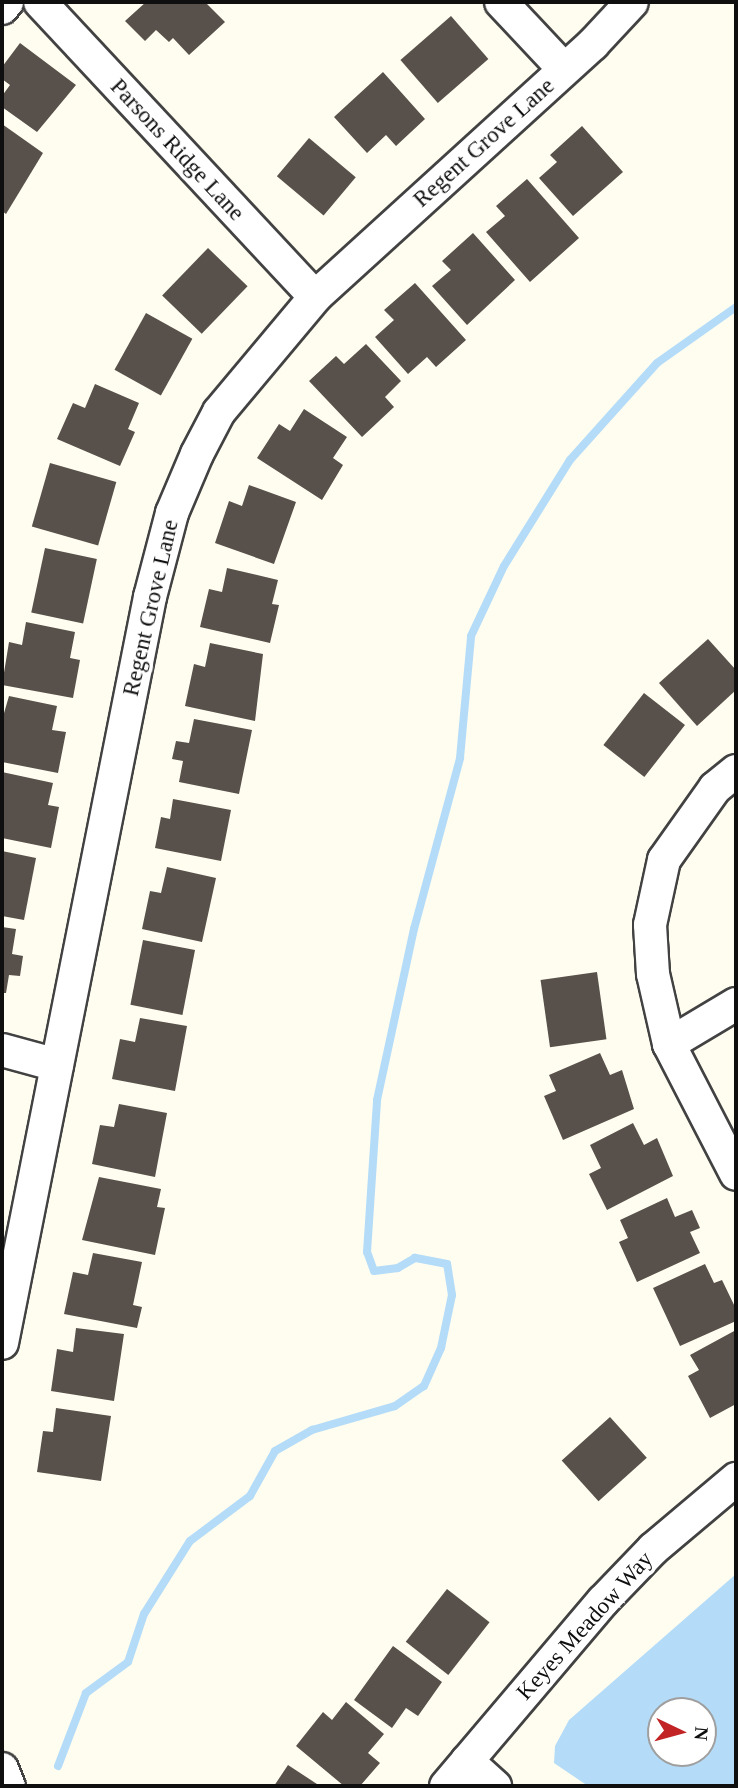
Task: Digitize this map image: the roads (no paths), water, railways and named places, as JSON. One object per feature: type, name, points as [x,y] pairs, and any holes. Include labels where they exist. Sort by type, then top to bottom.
[{"type":"street","points":[[2,8],[7,2]]},
{"type":"street","name":"Parsons Ridge Lane","points":[[40,2],[315,297]]},
{"type":"street","points":[[502,2],[564,69]]},
{"type":"street","name":"Regent Grove Lane","points":[[2,1343],[150,597],[172,513],[219,412],[315,297],[564,69],[632,2]]},
{"type":"street","points":[[736,771],[715,788],[664,860],[650,925],[653,974],[669,1044],[736,1174]]},
{"type":"street","points":[[669,1044],[736,1004]]},
{"type":"street","points":[[2,1050],[57,1065]]},
{"type":"street","name":"Keyes Meadow Way","points":[[446,1786],[603,1601],[653,1549],[736,1479]]},
{"type":"street","points":[[467,1761],[495,1786]]},
{"type":"street","points":[[2,1769],[9,1786]]},
{"type":"water","points":[[736,1574],[736,1786],[588,1786],[554,1763],[555,1746],[569,1720]]},
{"type":"waterway","points":[[58,1766],[86,1693],[128,1662],[144,1614],[190,1541],[250,1496],[275,1451],[312,1430],[395,1406],[424,1386],[441,1348],[452,1295],[447,1264],[415,1258],[398,1268],[374,1271],[367,1252],[377,1100],[414,929],[460,758],[471,636],[504,566],[570,460],[657,363],[736,307]]}]
